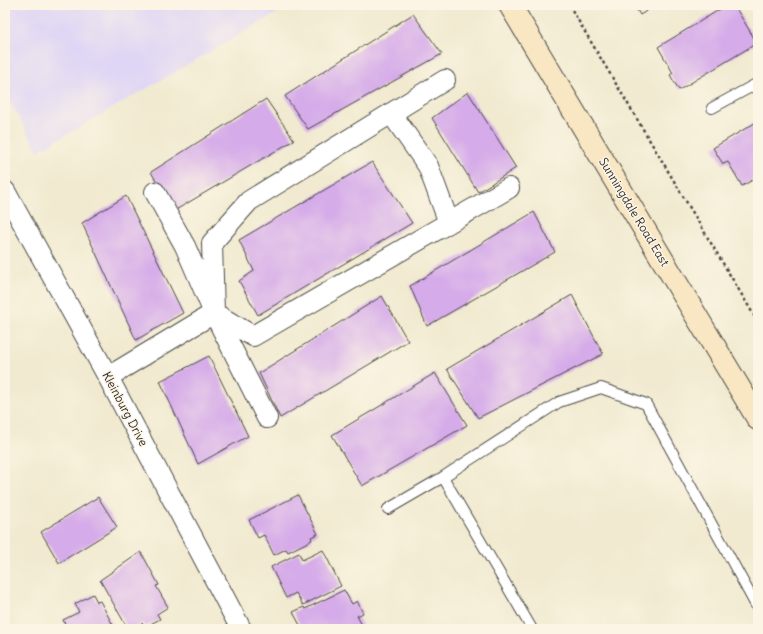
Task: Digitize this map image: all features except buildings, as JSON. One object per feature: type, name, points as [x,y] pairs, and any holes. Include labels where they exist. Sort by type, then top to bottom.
[{"type":"main road","name":"Sunningdale Road East","points":[[510,5],[758,419]]},
{"type":"street","points":[[214,313],[212,243],[249,201],[445,80]]},
{"type":"street","points":[[391,113],[428,166],[449,223]]},
{"type":"street","points":[[214,313],[253,336],[509,188]]},
{"type":"street","name":"Kleinburg Drive","points":[[5,191],[108,377],[241,629]]},
{"type":"street","points":[[155,192],[185,246],[214,313],[267,418]]},
{"type":"street","points":[[108,377],[214,313]]},
{"type":"lane","points":[[712,108],[758,83]]},
{"type":"lane","points":[[388,509],[443,477],[559,402],[601,388],[646,404],[758,609]]},
{"type":"lane","points":[[443,477],[532,629]]},
{"type":"path","points":[[569,5],[758,322]]},
{"type":"shaded area","points":[[5,5],[291,5],[38,151],[5,93]]}]
